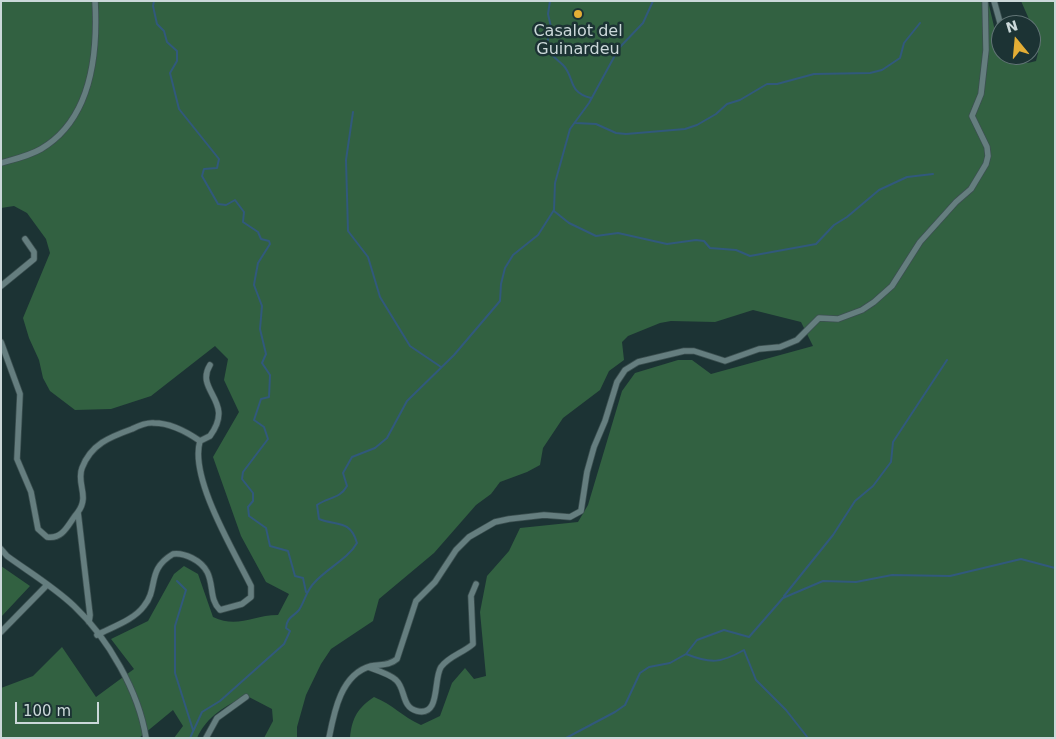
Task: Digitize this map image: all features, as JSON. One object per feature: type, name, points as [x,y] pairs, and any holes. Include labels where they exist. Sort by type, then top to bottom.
[{"type":"street","points":[[1,163],[34,153],[48,144],[65,128],[78,110],[86,94],[91,72],[97,29],[95,1]]},
{"type":"street","points":[[329,738],[334,712],[344,688],[356,674],[368,667],[389,664],[397,659],[416,601],[435,582],[456,550],[469,537],[495,522],[544,515],[570,517],[581,511],[587,472],[594,447],[605,421],[617,382],[625,370],[638,362],[684,351],[700,352],[725,361],[759,349],[780,348],[797,340],[814,320],[824,318],[838,319],[862,310],[888,291],[920,242],[956,202],[971,189],[988,160],[985,142],[972,116],[981,94],[985,56],[985,1]]},
{"type":"street","points":[[994,1],[998,15]]},
{"type":"street","points":[[1,286],[34,259],[34,252],[25,239]]},
{"type":"street","points":[[1,342],[20,394],[16,459],[31,492],[38,529],[47,537],[56,537],[64,532],[78,512],[84,498],[81,470],[96,446],[104,439],[148,423],[156,423],[186,432],[200,441]]},
{"type":"street","points":[[200,441],[210,436],[220,415],[218,403],[208,388],[206,374],[210,364]]},
{"type":"street","points":[[98,635],[143,608],[151,593],[156,571],[173,554],[187,556],[204,566],[210,576],[217,606],[220,610],[242,604],[250,599],[251,586],[211,506],[198,454],[200,441]]},
{"type":"street","points":[[78,512],[90,615],[89,622]]},
{"type":"street","points":[[1,549],[7,556],[69,602],[89,622],[132,688],[142,714],[146,738]]},
{"type":"street","points":[[368,667],[395,679],[400,686],[407,705],[411,709],[419,712],[430,709],[434,701],[436,680],[441,668],[450,658],[473,644],[471,596],[476,584]]},
{"type":"street","points":[[1,632],[47,585]]},
{"type":"street","points":[[206,738],[217,718],[246,697]]},
{"type":"green space","points":[[1,1],[988,1],[991,15],[991,65],[1041,65],[1041,15],[1027,15],[1021,1],[1055,1],[1055,738],[350,738],[354,719],[360,709],[374,697],[421,725],[440,716],[452,683],[465,668],[474,679],[486,676],[480,612],[487,576],[509,551],[520,528],[578,522],[588,505],[622,391],[635,373],[678,360],[692,360],[711,374],[813,346],[801,322],[753,310],[715,322],[671,321],[660,323],[628,336],[622,342],[624,360],[609,371],[600,390],[563,418],[543,448],[540,465],[500,482],[491,494],[476,505],[434,553],[379,599],[373,621],[331,649],[321,664],[306,695],[297,727],[297,738],[264,738],[273,721],[272,709],[247,696],[232,703],[212,717],[197,738],[174,738],[183,726],[173,710],[139,738],[1,738],[1,688],[33,676],[62,647],[96,697],[134,669],[111,639],[148,621],[174,574],[184,566],[198,574],[213,617],[222,620],[238,622],[278,615],[289,594],[266,582],[241,536],[213,457],[239,412],[224,380],[228,359],[215,346],[151,396],[111,409],[75,410],[50,391],[43,378],[39,360],[29,338],[23,318],[50,253],[46,239],[27,213],[14,206],[1,208]]},
{"type":"green space","points":[[1,566],[30,586],[1,617]]},
{"type":"waterway","points":[[154,1],[153,6],[157,24],[164,31],[167,42],[177,51],[177,61],[170,73],[179,109],[219,159],[217,168],[204,169],[202,176],[218,204],[226,205],[235,200],[244,212],[243,222],[258,232],[261,239],[269,241],[270,244],[258,263],[254,285],[262,306],[260,329],[266,354],[262,363],[270,375],[269,397],[261,399],[254,420],[264,427],[268,439],[243,472],[242,479],[253,493],[253,501],[248,507],[249,516],[266,528],[270,546],[288,551],[295,576],[303,578],[306,592]]},
{"type":"waterway","points":[[550,1],[548,14],[551,27],[546,47],[567,70],[578,92],[591,98]]},
{"type":"waterway","points":[[190,738],[202,712],[220,701],[284,644],[290,631],[286,628],[288,622],[299,610],[311,586],[348,554],[357,543],[351,530],[342,525],[319,519],[317,505],[337,496],[344,490],[347,486],[343,473],[352,457],[375,448],[387,438],[407,401],[454,355],[500,301],[501,284],[505,268],[513,255],[538,235],[554,210],[555,183],[570,129],[589,103],[619,48],[643,23],[653,1]]},
{"type":"waterway","points":[[576,123],[596,124],[616,133],[626,134],[685,129],[697,125],[716,114],[727,104],[740,100],[767,84],[777,84],[814,74],[870,73],[882,70],[900,58],[904,43],[920,23]]},
{"type":"waterway","points":[[353,112],[346,160],[348,231],[368,257],[380,297],[410,346],[441,367]]},
{"type":"waterway","points":[[554,211],[569,223],[596,236],[618,233],[667,244],[696,240],[704,241],[710,248],[736,250],[750,256],[816,244],[834,225],[847,217],[879,190],[907,177],[933,174]]},
{"type":"waterway","points":[[784,596],[833,535],[855,501],[873,486],[891,462],[893,442],[947,360]]},
{"type":"waterway","points":[[566,738],[625,705],[640,673],[649,667],[670,663],[686,654],[697,640],[724,630],[749,637],[783,598],[823,581],[856,582],[892,575],[950,576],[1021,559],[1055,568]]},
{"type":"waterway","points":[[177,581],[186,590],[175,626],[175,673],[193,730]]},
{"type":"waterway","points":[[686,654],[709,661],[716,661],[729,658],[744,650],[756,680],[786,710],[808,738]]},
{"type":"place","name":"Casalot del Guinardeu","points":[[578,14]]}]
